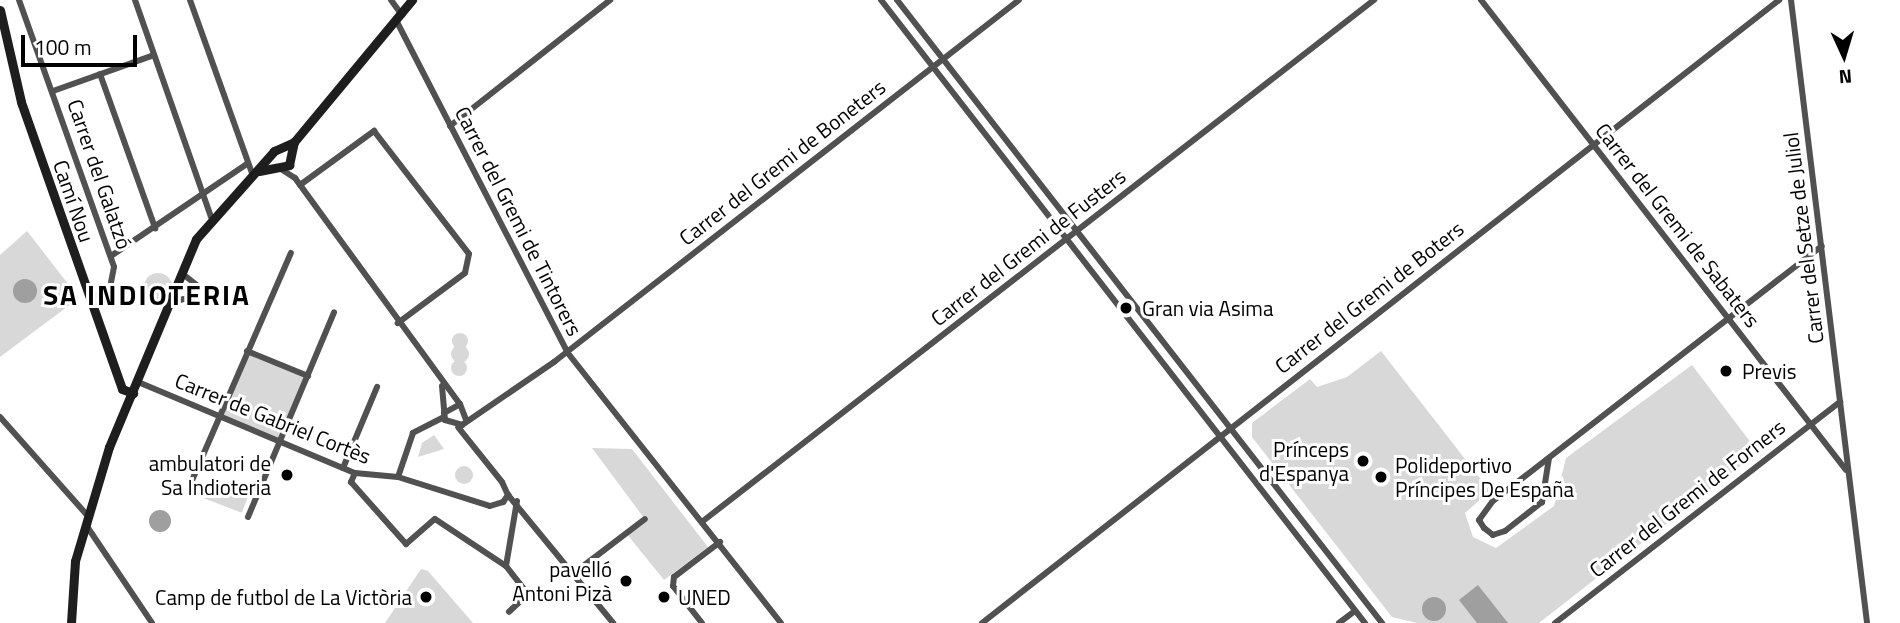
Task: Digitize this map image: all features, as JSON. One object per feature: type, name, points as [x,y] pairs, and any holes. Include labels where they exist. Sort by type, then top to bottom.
[{"type":"street","name":"Carrer del Galatzó","points":[[19,0],[110,256],[113,281],[90,299]]},
{"type":"street","points":[[135,0],[211,217]]},
{"type":"street","points":[[191,0],[247,164],[256,174]]},
{"type":"street","name":"Carrer del Gremi de Tintorers","points":[[391,0],[450,126],[567,352],[781,623]]},
{"type":"street","points":[[71,623],[71,582],[87,521],[133,393],[211,217],[271,158],[294,142],[400,18],[412,0]]},
{"type":"street","points":[[450,126],[610,0]]},
{"type":"street","points":[[881,0],[1365,623]]},
{"type":"street","points":[[897,0],[1382,623]]},
{"type":"street","name":"Carrer del Gremi de Boneters","points":[[480,408],[567,352],[1019,0]]},
{"type":"street","name":"Carrer del Gremi de Fusters","points":[[703,521],[1374,0]]},
{"type":"street","name":"Carrer del Gremi de Sabaters","points":[[1481,0],[1848,471]]},
{"type":"street","name":"Carrer del Gremi de Boters","points":[[982,623],[1779,0]]},
{"type":"street","name":"Carrer del Setze de Juliol","points":[[1791,0],[1867,623]]},
{"type":"street","name":"Camí Nou","points":[[0,10],[21,102],[122,389],[133,393]]},
{"type":"street","points":[[53,91],[154,55]]},
{"type":"street","points":[[100,74],[155,228]]},
{"type":"street","points":[[300,185],[374,131],[469,254],[465,273],[398,323]]},
{"type":"street","points":[[294,142],[292,158],[295,178]]},
{"type":"street","points":[[283,148],[292,158]]},
{"type":"street","points":[[271,158],[279,168],[295,178],[442,386],[461,405],[466,420]]},
{"type":"street","points":[[256,174],[279,168],[292,158]]},
{"type":"street","points":[[110,256],[247,164]]},
{"type":"street","points":[[1549,458],[1542,502],[1505,531],[1493,535],[1483,528],[1483,511],[1549,458],[1822,246]]},
{"type":"street","points":[[190,485],[291,253]]},
{"type":"street","points":[[172,302],[191,302],[196,296],[198,286],[184,275]]},
{"type":"street","points":[[248,517],[334,312]]},
{"type":"street","points":[[247,351],[308,376]]},
{"type":"street","name":"Carrer de Gabriel Cortès","points":[[138,382],[355,473],[398,477],[490,506],[508,495]]},
{"type":"street","points":[[442,386],[444,415],[458,427],[508,495],[517,501],[613,623]]},
{"type":"street","points":[[343,468],[377,387]]},
{"type":"street","name":"Carrer del Gremi de Forners","points":[[1555,623],[1840,402]]},
{"type":"street","points":[[398,477],[402,449],[413,433],[461,405],[480,408]]},
{"type":"street","points":[[458,427],[480,408]]},
{"type":"street","points":[[0,417],[87,521],[152,623]]},
{"type":"street","points":[[355,473],[351,482],[406,544],[435,519],[506,566],[528,594],[509,612]]},
{"type":"street","points":[[506,566],[517,501]]},
{"type":"street","points":[[574,573],[645,519]]},
{"type":"street","points":[[702,623],[673,586],[674,577],[719,542]]},
{"type":"street","points":[[1339,623],[1355,611]]},
{"type":"shaded area","points":[[27,231],[79,298],[0,357],[0,255]]},
{"type":"shaded area","points":[[158,273],[168,277],[172,287],[168,297],[158,301],[148,297],[144,287],[148,277]]},
{"type":"shaded area","points":[[25,279],[33,283],[37,291],[33,299],[25,303],[17,299],[13,291],[17,283]]},
{"type":"shaded area","points":[[457,333],[463,333],[468,341],[466,347],[457,349],[452,344],[452,338]]},
{"type":"shaded area","points":[[460,345],[466,348],[469,354],[466,360],[460,363],[454,360],[451,354],[454,348]]},
{"type":"shaded area","points":[[247,351],[308,376],[282,441],[221,416]]},
{"type":"shaded area","name":"Polideportivo Príncipes De España","points":[[1381,351],[1490,491],[1465,513],[1473,537],[1496,548],[1554,506],[1566,458],[1692,365],[1758,452],[1539,623],[1417,623],[1392,617],[1252,437],[1252,423],[1310,379],[1317,387],[1347,377]]},
{"type":"shaded area","points":[[456,360],[462,360],[467,368],[465,374],[456,376],[451,371],[451,365]]},
{"type":"shaded area","points":[[434,435],[444,449],[418,457],[422,443]]},
{"type":"shaded area","points":[[592,448],[632,449],[708,547],[664,580],[626,533],[644,518]]},
{"type":"shaded area","points":[[460,466],[468,466],[473,475],[471,482],[460,484],[455,479],[455,471]]},
{"type":"shaded area","points":[[209,481],[248,496],[242,513],[203,498]]},
{"type":"shaded area","points":[[160,510],[168,513],[171,521],[168,529],[160,532],[152,529],[149,521],[152,513]]},
{"type":"shaded area","name":"Camp de futbol de La Victòria","points":[[421,569],[428,571],[473,623],[385,623]]},
{"type":"shaded area","points":[[1478,585],[1508,623],[1477,623],[1459,600]]},
{"type":"shaded area","points":[[1434,597],[1443,600],[1446,609],[1443,618],[1434,621],[1425,618],[1422,609],[1425,600]]},
{"type":"place","name":"Gran via Asima","points":[[1126,308]]},
{"type":"place","name":"Previs","points":[[1726,371]]},
{"type":"place","name":"Prínceps d'Espanya","points":[[1363,461]]},
{"type":"place","name":"ambulatori de Sa Indioteria","points":[[287,475]]},
{"type":"place","name":"Polideportivo Príncipes De España","points":[[1381,477]]},
{"type":"place","name":"pavelló Antoni Pizà","points":[[626,581]]},
{"type":"place","name":"Camp de futbol de La Victòria","points":[[426,597]]},
{"type":"place","name":"UNED","points":[[664,597]]},
{"type":"district","name":"SA INDIOTERIA","points":[[147,295]]}]
